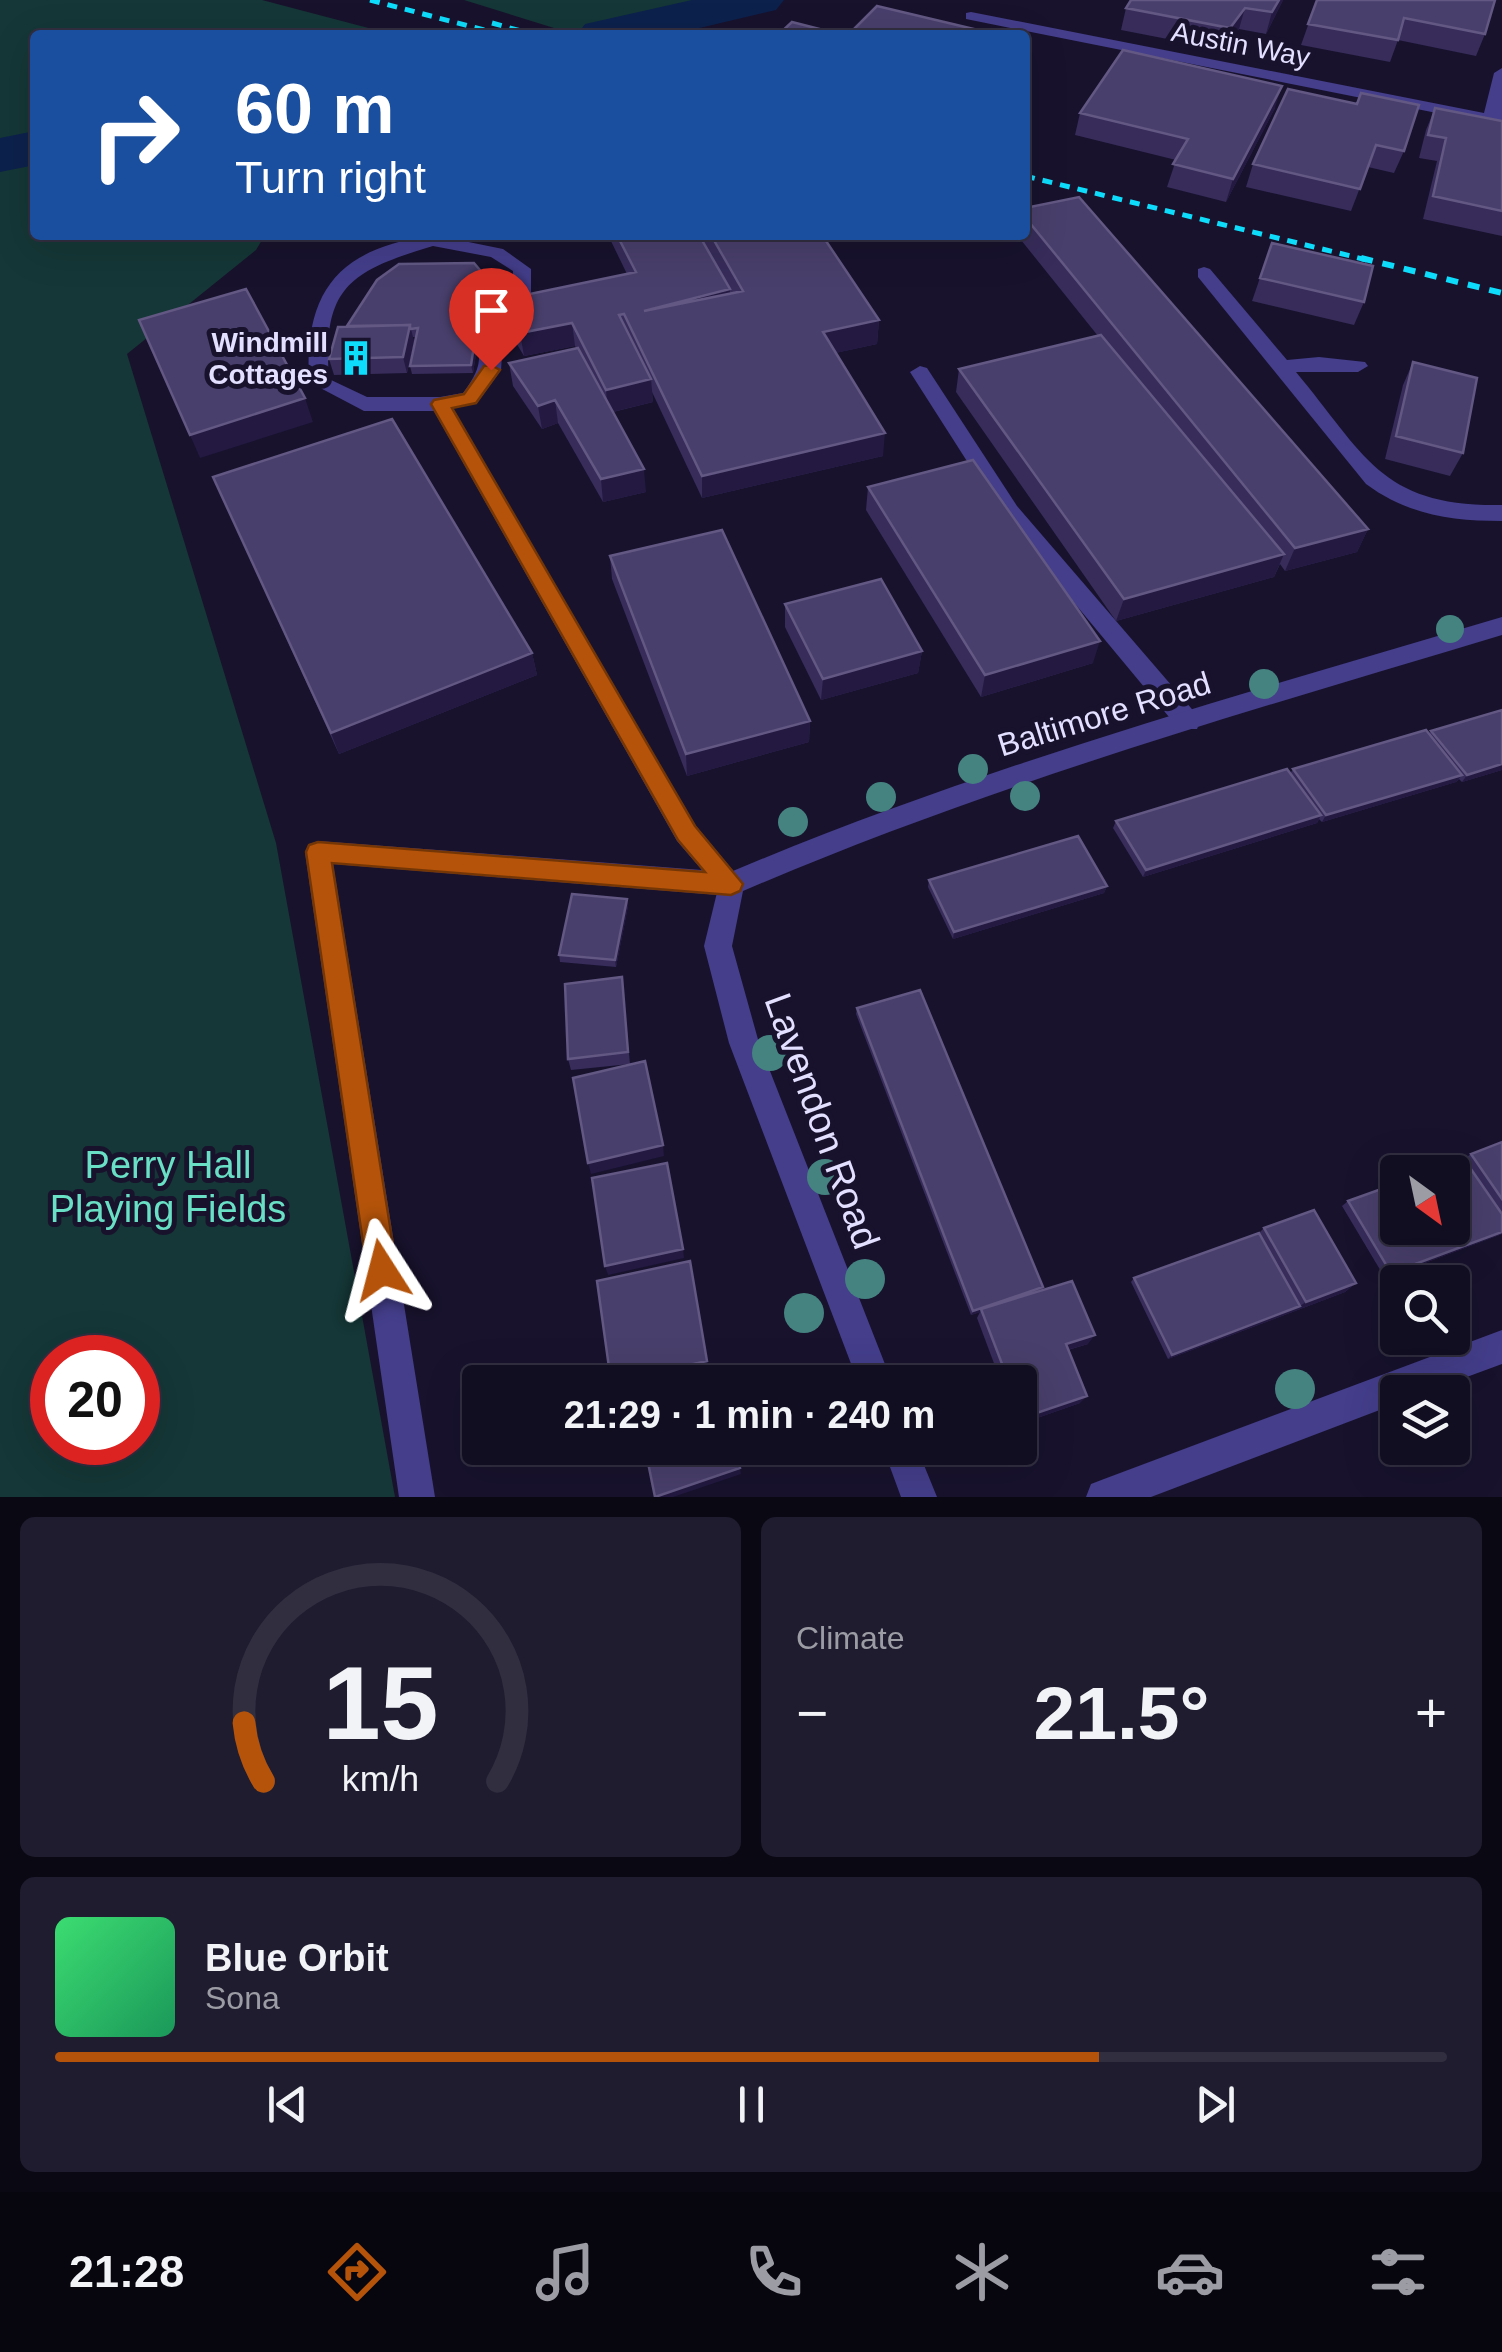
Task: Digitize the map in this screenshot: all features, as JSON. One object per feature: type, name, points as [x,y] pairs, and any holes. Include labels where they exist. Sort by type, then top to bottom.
[{"type":"street","name":"Austin Way","points":[[970,16],[1497,120]]},
{"type":"street","points":[[1497,120],[1502,73]]},
{"type":"street","points":[[432,240],[497,252],[522,269],[522,299],[495,328],[490,347],[491,370],[470,398],[440,404],[364,404],[319,382],[314,337],[330,296],[352,269],[384,254],[432,240]]},
{"type":"street","points":[[497,252],[506,240]]},
{"type":"street","points":[[1204,273],[1374,480],[1415,506],[1502,513]]},
{"type":"street","points":[[1281,366],[1319,362],[1358,366]]},
{"type":"street","points":[[920,372],[958,440],[1068,587],[1188,722]]},
{"type":"street","points":[[440,404],[686,833],[731,884]]},
{"type":"street","name":"Baltimore Road","points":[[731,884],[874,822],[1502,626]]},
{"type":"street","points":[[417,1497],[318,852],[731,884]]},
{"type":"street","name":"Lavendon Road","points":[[731,884],[718,946],[744,1043],[867,1365]]},
{"type":"street","points":[[1104,1497],[1502,1347]]},
{"type":"street","points":[[907,1465],[919,1497]]},
{"type":"green space","name":"Perry Hall Playing Fields","points":[[0,0],[262,0],[376,30],[30,30],[30,240],[262,240],[256,250],[127,354],[276,843],[395,1497],[0,1497]]},
{"type":"green space","points":[[464,0],[715,0],[576,30],[561,30]]},
{"type":"building","points":[[1131,0],[1279,0],[1272,12],[1245,8],[1230,28],[1126,8]]},
{"type":"building","points":[[1317,0],[1495,0],[1485,34],[1404,18],[1398,40],[1308,24]]},
{"type":"building","points":[[877,6],[978,30],[853,30]]},
{"type":"building","points":[[792,22],[823,30],[783,30]]},
{"type":"building","points":[[1123,50],[1282,86],[1233,179],[1173,164],[1188,139],[1080,113]]},
{"type":"building","points":[[1288,89],[1357,104],[1361,93],[1419,105],[1404,151],[1376,145],[1360,189],[1253,164]]},
{"type":"building","points":[[1435,108],[1502,121],[1502,211],[1433,196],[1446,138],[1428,135]]},
{"type":"building","points":[[1079,197],[1368,529],[1295,548],[1030,223],[1030,207]]},
{"type":"building","points":[[620,240],[702,240],[730,289],[644,311],[743,291],[714,240],[825,240],[879,320],[823,332],[885,433],[702,476],[624,314],[619,315],[651,379],[606,390],[572,323],[520,333],[501,300],[636,272]]},
{"type":"building","points":[[1272,243],[1373,266],[1364,302],[1260,278]]},
{"type":"building","points":[[474,263],[485,276],[471,365],[410,366],[418,328],[410,329],[410,325],[347,326],[377,280],[399,264]]},
{"type":"building","points":[[246,289],[305,398],[190,435],[139,320]]},
{"type":"building","points":[[410,325],[403,357],[329,359],[338,327]]},
{"type":"building","points":[[1101,335],[1284,554],[1124,599],[959,369]]},
{"type":"building","points":[[578,348],[644,469],[601,479],[555,400],[538,406],[509,363]]},
{"type":"building","points":[[1413,362],[1477,378],[1463,453],[1396,436]]},
{"type":"building","points":[[392,419],[532,653],[331,733],[213,477]]},
{"type":"building","points":[[973,460],[1100,641],[985,675],[868,487]]},
{"type":"building","points":[[722,530],[810,721],[686,754],[610,556]]},
{"type":"building","points":[[881,579],[922,651],[823,679],[785,604]]},
{"type":"building","points":[[1502,710],[1502,764],[1467,775],[1431,731]]},
{"type":"building","points":[[1426,730],[1462,775],[1326,815],[1293,769]]},
{"type":"building","points":[[1287,769],[1321,815],[1146,870],[1116,821]]},
{"type":"building","points":[[1078,836],[1107,886],[954,932],[929,880]]},
{"type":"building","points":[[572,894],[627,899],[615,960],[559,955]]},
{"type":"building","points":[[622,977],[628,1052],[568,1059],[565,984]]},
{"type":"building","points":[[920,990],[1043,1287],[973,1311],[857,1008]]},
{"type":"building","points":[[645,1061],[663,1145],[588,1163],[573,1078]]},
{"type":"building","points":[[1502,1142],[1502,1199],[1471,1154]]},
{"type":"building","points":[[667,1163],[683,1249],[605,1266],[592,1178]]},
{"type":"building","points":[[1470,1168],[1502,1214],[1502,1232],[1470,1244]]},
{"type":"building","points":[[1380,1189],[1380,1245],[1467,1245],[1413,1265],[1386,1265],[1348,1201]]},
{"type":"building","points":[[1314,1210],[1356,1283],[1306,1302],[1264,1228]]},
{"type":"building","points":[[1259,1233],[1300,1306],[1172,1355],[1134,1278]]},
{"type":"building","points":[[690,1261],[707,1361],[689,1365],[609,1365],[597,1281]]},
{"type":"building","points":[[1072,1281],[1095,1335],[1066,1344],[1087,1396],[1037,1413],[1037,1365],[1002,1365],[981,1309]]},
{"type":"building","points":[[648,1465],[739,1465],[740,1468],[655,1497]]},
{"type":"waterway","points":[[625,30],[759,0]]},
{"type":"waterway","points":[[0,155],[30,149]]},
{"type":"railway","points":[[370,0],[484,30]]},
{"type":"railway","points":[[492,23],[517,30]]},
{"type":"railway","points":[[1030,177],[1371,261]]},
{"type":"railway","points":[[1361,258],[1502,293]]},
{"type":"place","name":"Windmill Cottages","points":[[356,358]]},
{"type":"route","points":[[382,1270],[318,852],[731,884],[686,833],[440,404],[470,398],[491,370]]}]
